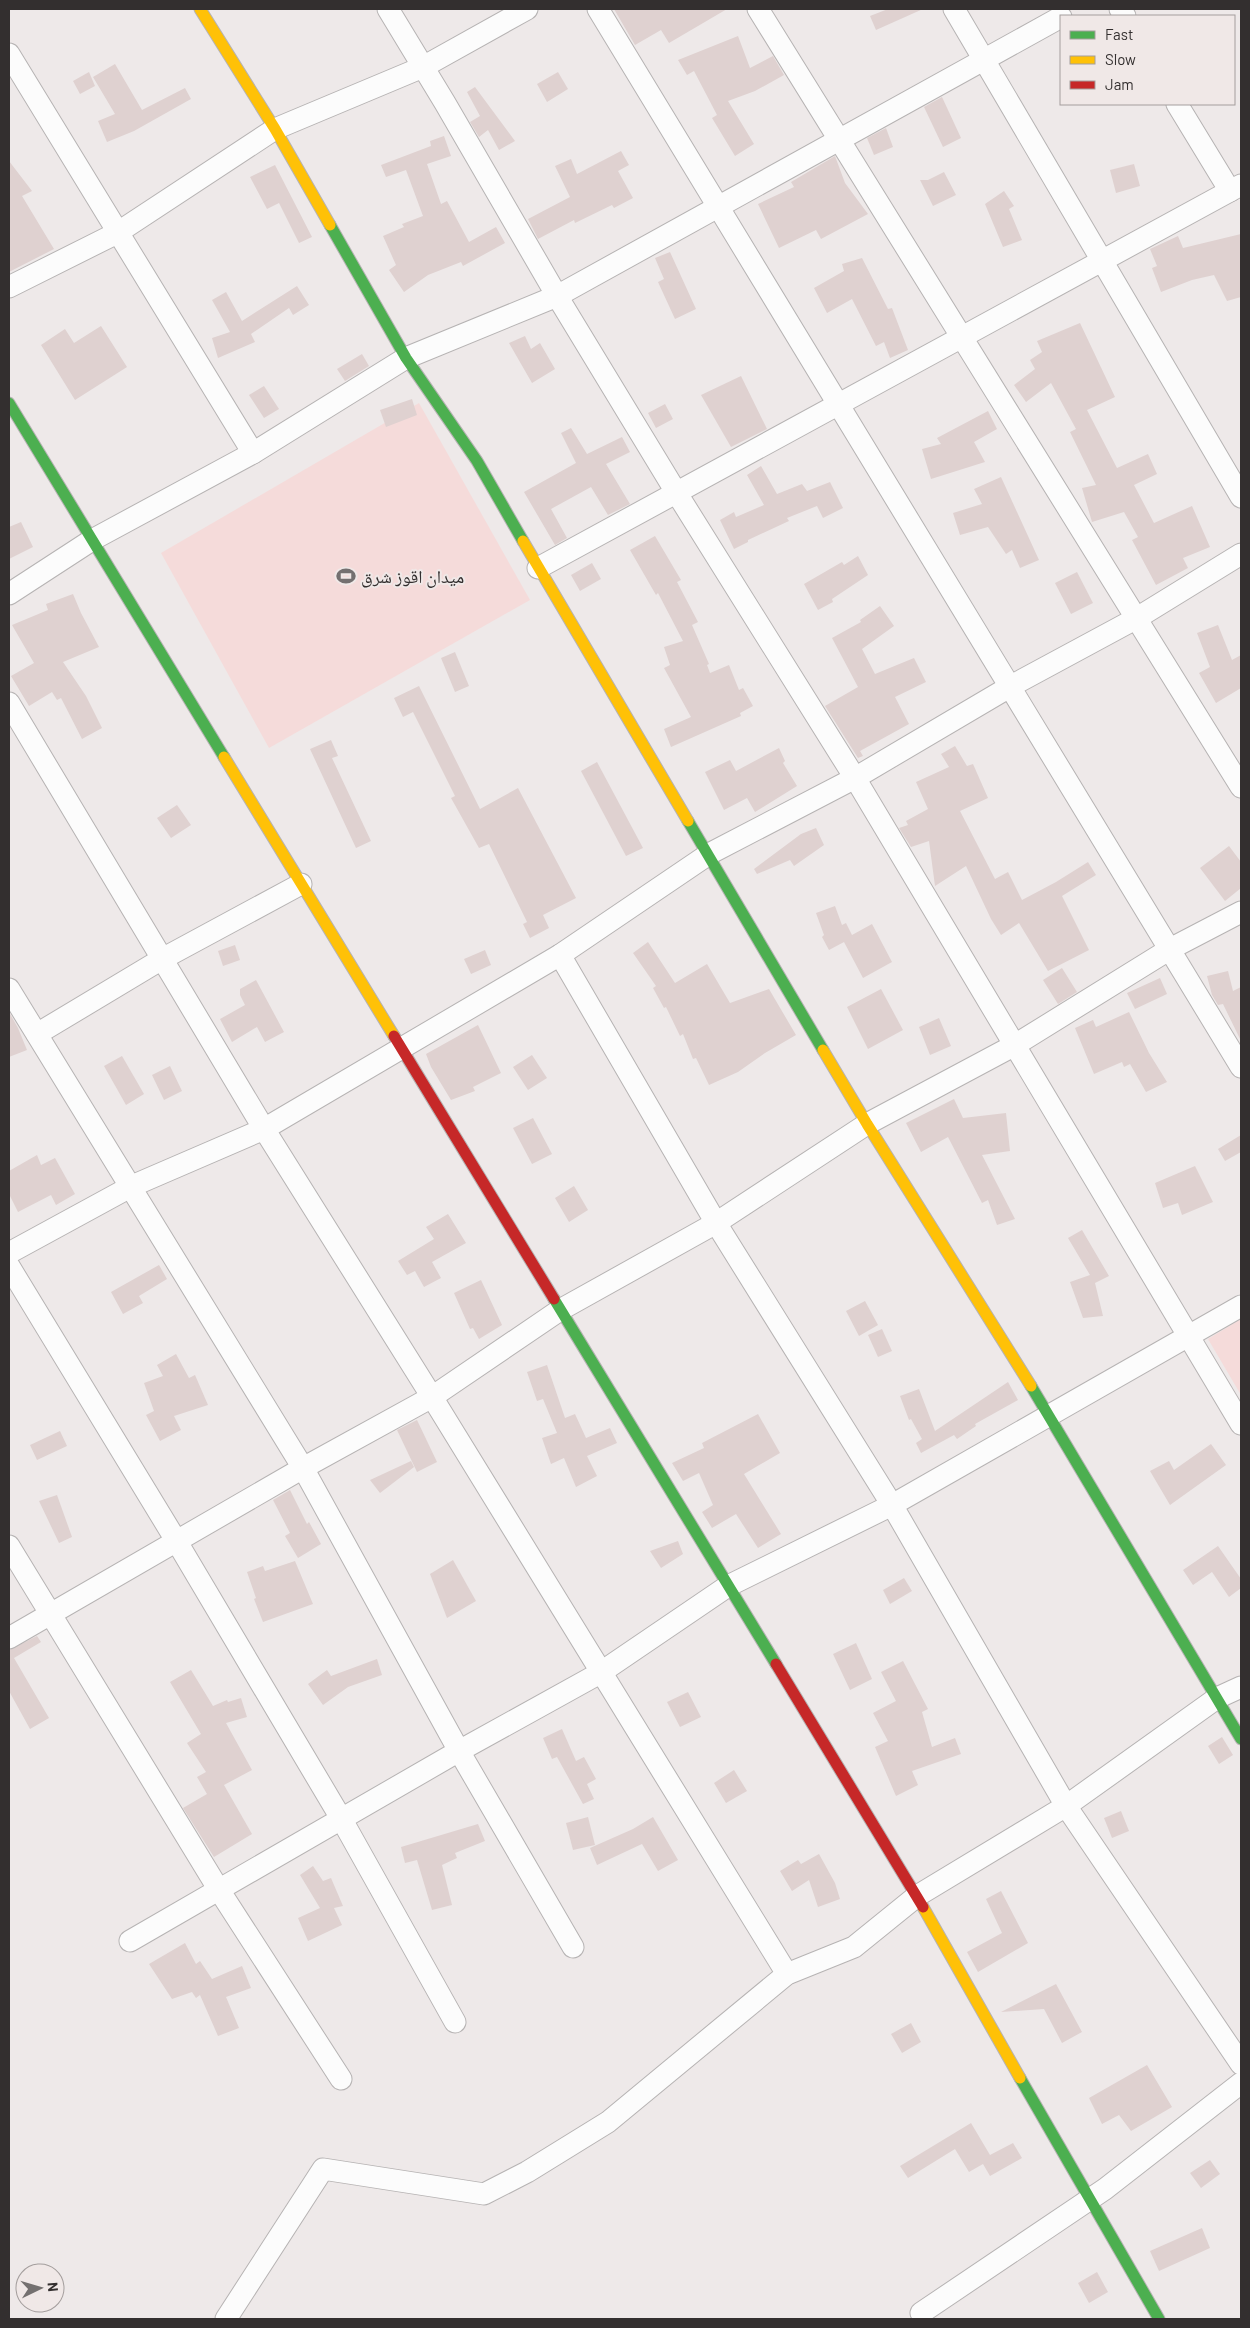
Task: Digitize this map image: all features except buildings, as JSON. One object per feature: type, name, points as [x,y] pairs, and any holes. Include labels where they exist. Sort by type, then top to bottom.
[{"type":"street","points":[[200,9],[275,129],[406,358],[477,461],[538,568],[709,854],[867,1124],[1049,1415],[1241,1739]]},
{"type":"street","points":[[388,9],[557,296],[676,492],[855,778],[1241,1424]]},
{"type":"street","points":[[9,287],[118,234],[275,129],[423,67],[527,9]]},
{"type":"street","points":[[598,9],[1241,1067]]},
{"type":"street","points":[[758,9],[1138,618],[1241,787]]},
{"type":"street","points":[[954,9],[1241,497]]},
{"type":"street","points":[[1064,15],[1076,9]]},
{"type":"street","points":[[9,594],[92,540],[253,454],[406,358],[557,296],[1060,17]]},
{"type":"street","points":[[9,54],[253,454]]},
{"type":"street","points":[[538,568],[1236,188],[1179,105]]},
{"type":"street","points":[[9,403],[917,1896],[1089,2200],[1159,2319]]},
{"type":"street","points":[[9,1254],[132,1186],[264,1129],[560,955],[709,854],[855,778],[1011,686],[1138,618],[1241,554]]},
{"type":"street","points":[[9,703],[264,1129],[432,1397],[600,1673],[787,1974]]},
{"type":"street","points":[[37,1034],[162,959],[301,884]]},
{"type":"street","points":[[9,1638],[303,1468],[432,1397],[560,1310],[716,1223],[867,1124],[1015,1045],[1170,949],[1241,912]]},
{"type":"street","points":[[560,955],[716,1223],[892,1505],[1066,1806],[1241,2064]]},
{"type":"street","points":[[9,989],[132,1186],[303,1468],[459,1751],[573,1947]]},
{"type":"street","points":[[9,1266],[177,1542],[342,1820],[455,2022]]},
{"type":"street","points":[[130,1941],[459,1751],[600,1673],[728,1586],[892,1505],[1241,1306]]},
{"type":"street","points":[[9,1546],[219,1890],[341,2078]]},
{"type":"street","points":[[226,2319],[323,2169],[484,2194],[527,2172],[608,2122],[787,1974],[854,1946],[917,1896],[1066,1806],[1217,1698],[1241,1687]]},
{"type":"street","points":[[921,2313],[1089,2200],[1241,2083]]},
{"type":"shaded area","name":"ميدان اقوز شرق","points":[[419,403],[530,600],[269,748],[161,553]]},
{"type":"shaded area","points":[[1241,1319],[1241,1395],[1208,1339]]},
{"type":"traffic: fast","points":[[330,225],[406,358],[477,461],[523,541]]},
{"type":"traffic: fast","points":[[9,403],[224,757]]},
{"type":"traffic: fast","points":[[688,821],[823,1050]]},
{"type":"traffic: fast","points":[[554,1299],[776,1664]]},
{"type":"traffic: fast","points":[[1031,1386],[1241,1739]]},
{"type":"traffic: fast","points":[[1020,2078],[1159,2319]]},
{"type":"traffic: slow","points":[[200,9],[275,129],[330,225]]},
{"type":"traffic: slow","points":[[523,541],[688,821]]},
{"type":"traffic: slow","points":[[224,757],[394,1036]]},
{"type":"traffic: slow","points":[[823,1050],[867,1124],[1031,1386]]},
{"type":"traffic: slow","points":[[923,1907],[1020,2078]]},
{"type":"traffic: jam","points":[[394,1036],[554,1299]]},
{"type":"traffic: jam","points":[[776,1664],[923,1907]]},
{"type":"place","name":"ميدان اقوز شرق","points":[[346,576]]}]
